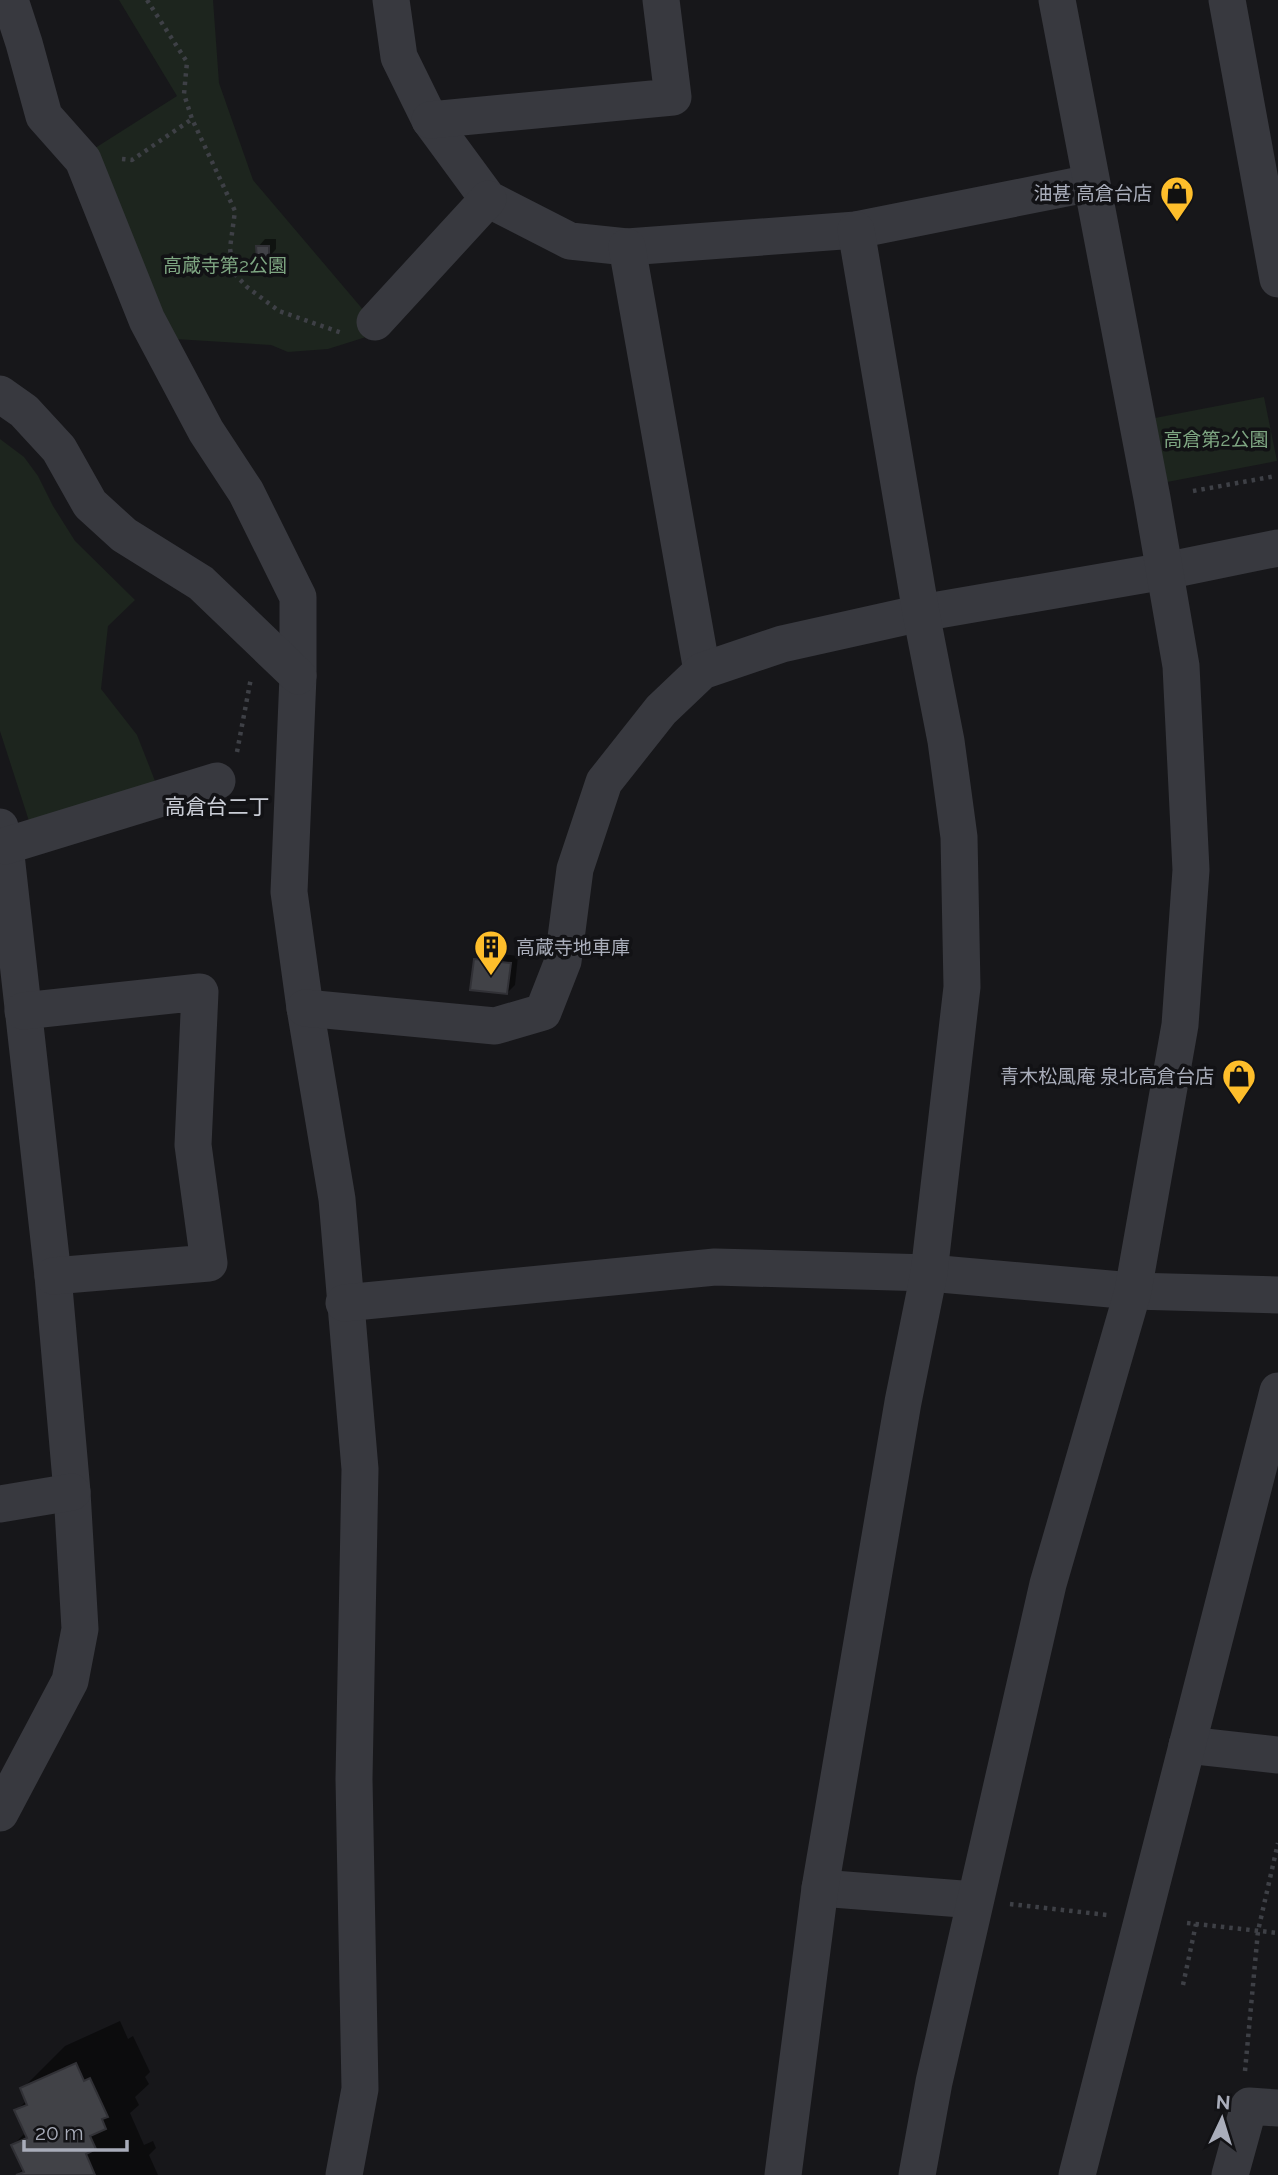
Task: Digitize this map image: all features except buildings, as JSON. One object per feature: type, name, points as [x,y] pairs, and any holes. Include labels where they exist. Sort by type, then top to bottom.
[{"type":"street","points":[[10,0],[44,116],[83,160],[147,320],[206,431],[246,492],[298,597],[298,676],[289,892],[305,1008],[337,1199],[360,1469],[354,1779],[360,2089],[344,2175]]},
{"type":"street","points":[[391,0],[399,57],[430,120],[488,199],[570,241],[627,247],[856,230],[1091,183]]},
{"type":"street","points":[[430,120],[673,97],[661,0]]},
{"type":"street","points":[[917,2175],[934,2082],[1048,1584],[1133,1291],[1180,1025],[1191,870],[1181,666],[1057,0]]},
{"type":"street","points":[[1227,0],[1265,143],[1278,279]]},
{"type":"street","points":[[376,322],[488,199]]},
{"type":"street","points":[[783,2175],[820,1888],[901,1415],[929,1273],[962,986],[959,837],[946,741],[921,613],[856,230]]},
{"type":"street","points":[[627,247],[702,671]]},
{"type":"street","points":[[0,394],[24,411],[59,449],[90,504],[124,535],[201,583],[298,676]]},
{"type":"street","points":[[305,1008],[495,1026],[543,1012],[563,961],[575,869],[604,782],[661,710],[702,671],[782,644],[921,613],[1164,571],[1278,548]]},
{"type":"street","points":[[0,1813],[9,1779],[70,1682],[79,1629],[72,1492],[53,1276],[3,836],[217,781]]},
{"type":"street","points":[[23,1012],[200,992],[193,1146],[209,1263],[53,1276]]},
{"type":"street","points":[[344,1303],[715,1267],[929,1273],[1133,1291],[1278,1295]]},
{"type":"street","points":[[1077,2175],[1278,1391]]},
{"type":"street","points":[[0,1504],[72,1492]]},
{"type":"street","points":[[1187,1745],[1278,1755]]},
{"type":"street","points":[[820,1888],[975,1900]]},
{"type":"street","points":[[1230,2175],[1264,2107]]},
{"type":"path","points":[[147,0],[187,62],[184,94],[192,119],[235,211],[230,248],[233,272],[247,287],[279,310],[339,333],[351,332],[376,322]]},
{"type":"path","points":[[83,160],[132,160],[192,119]]},
{"type":"path","points":[[1193,491],[1276,476]]},
{"type":"path","points":[[217,781],[232,766],[238,749],[258,639]]},
{"type":"path","points":[[1264,2107],[1243,2089],[1258,1931],[1278,1843]]},
{"type":"path","points":[[975,1900],[1107,1915]]},
{"type":"path","points":[[1187,1923],[1278,1933]]},
{"type":"path","points":[[1183,1985],[1196,1924]]},
{"type":"green space","name":"高蔵寺第2公園","points":[[119,0],[213,0],[219,83],[253,180],[382,332],[328,349],[288,352],[271,345],[175,339],[92,150],[177,96]]},
{"type":"green space","name":"高倉第2公園","points":[[1264,397],[1277,461],[1167,482],[1155,418]]},
{"type":"green space","points":[[0,439],[24,457],[38,476],[75,541],[135,600],[108,626],[101,689],[137,735],[157,786],[29,821],[0,731]]},
{"type":"place","name":"油甚 高倉台店","points":[[1177,223]]},
{"type":"place","name":"高蔵寺地車庫","points":[[491,977]]},
{"type":"place","name":"青木松風庵 泉北高倉台店","points":[[1239,1106]]},
{"type":"district","name":"高倉台二丁","points":[[217,806]]}]
